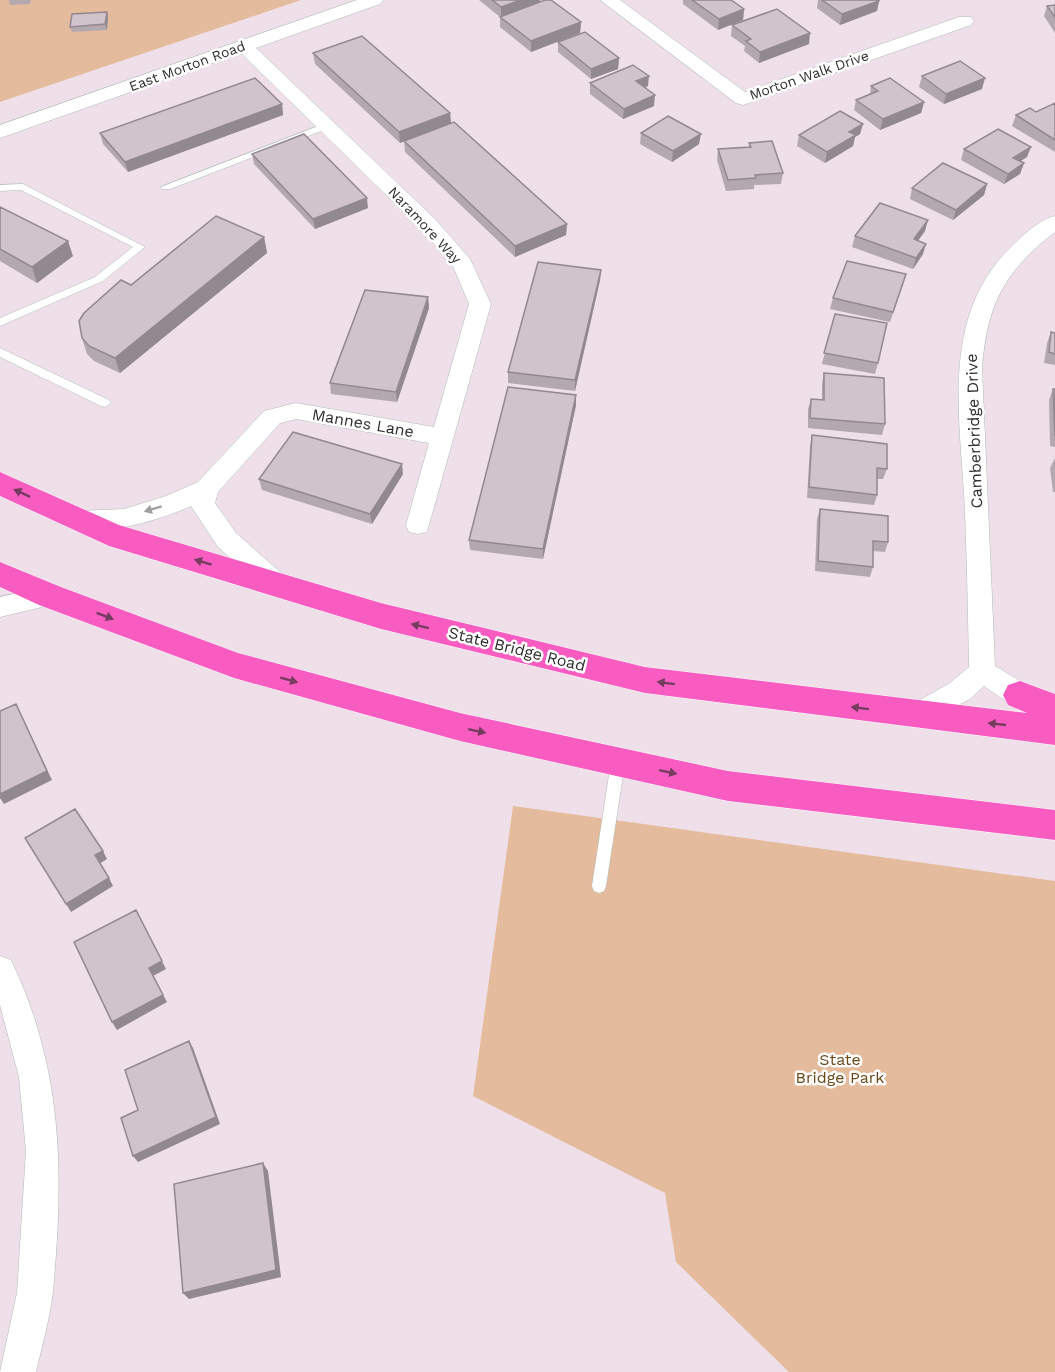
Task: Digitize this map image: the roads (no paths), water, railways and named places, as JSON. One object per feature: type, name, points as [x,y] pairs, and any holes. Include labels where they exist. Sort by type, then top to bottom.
[{"type":"highway","name":"State Bridge Road","points":[[0,483],[109,534],[279,586],[381,616],[645,680],[1055,731]]},
{"type":"highway","points":[[0,574],[50,596],[234,665],[460,727],[728,786],[1055,825]]},
{"type":"highway","points":[[1020,695],[1055,708]]},
{"type":"street","name":"East Morton Road","points":[[0,132],[374,0]]},
{"type":"street","name":"Morton Walk Drive","points":[[609,0],[743,99],[965,21]]},
{"type":"street","name":"Naramore Way","points":[[244,46],[428,224],[463,264],[480,304],[418,525]]},
{"type":"street","name":"Camberbridge Drive","points":[[982,671],[972,417],[972,343],[985,298],[1006,263],[1029,240],[1055,222]]},
{"type":"street","name":"Mannes Lane","points":[[207,488],[272,417],[296,411],[443,437]]},
{"type":"street","points":[[80,520],[124,518],[174,502],[207,488]]},
{"type":"street","points":[[207,488],[202,504],[226,540],[279,586]]},
{"type":"street","points":[[0,607],[50,596]]},
{"type":"street","points":[[918,715],[960,691],[982,671],[1020,695]]},
{"type":"street","points":[[0,970],[15,1002],[34,1077],[43,1151],[35,1293],[18,1372]]},
{"type":"lane","points":[[166,187],[326,126]]},
{"type":"lane","points":[[0,188],[23,187],[140,247],[99,279],[0,322]]},
{"type":"lane","points":[[0,352],[105,403]]},
{"type":"lane","points":[[599,886],[618,762]]},
{"type":"park label","name":"State Bridge Park","points":[[840,1068]]}]
